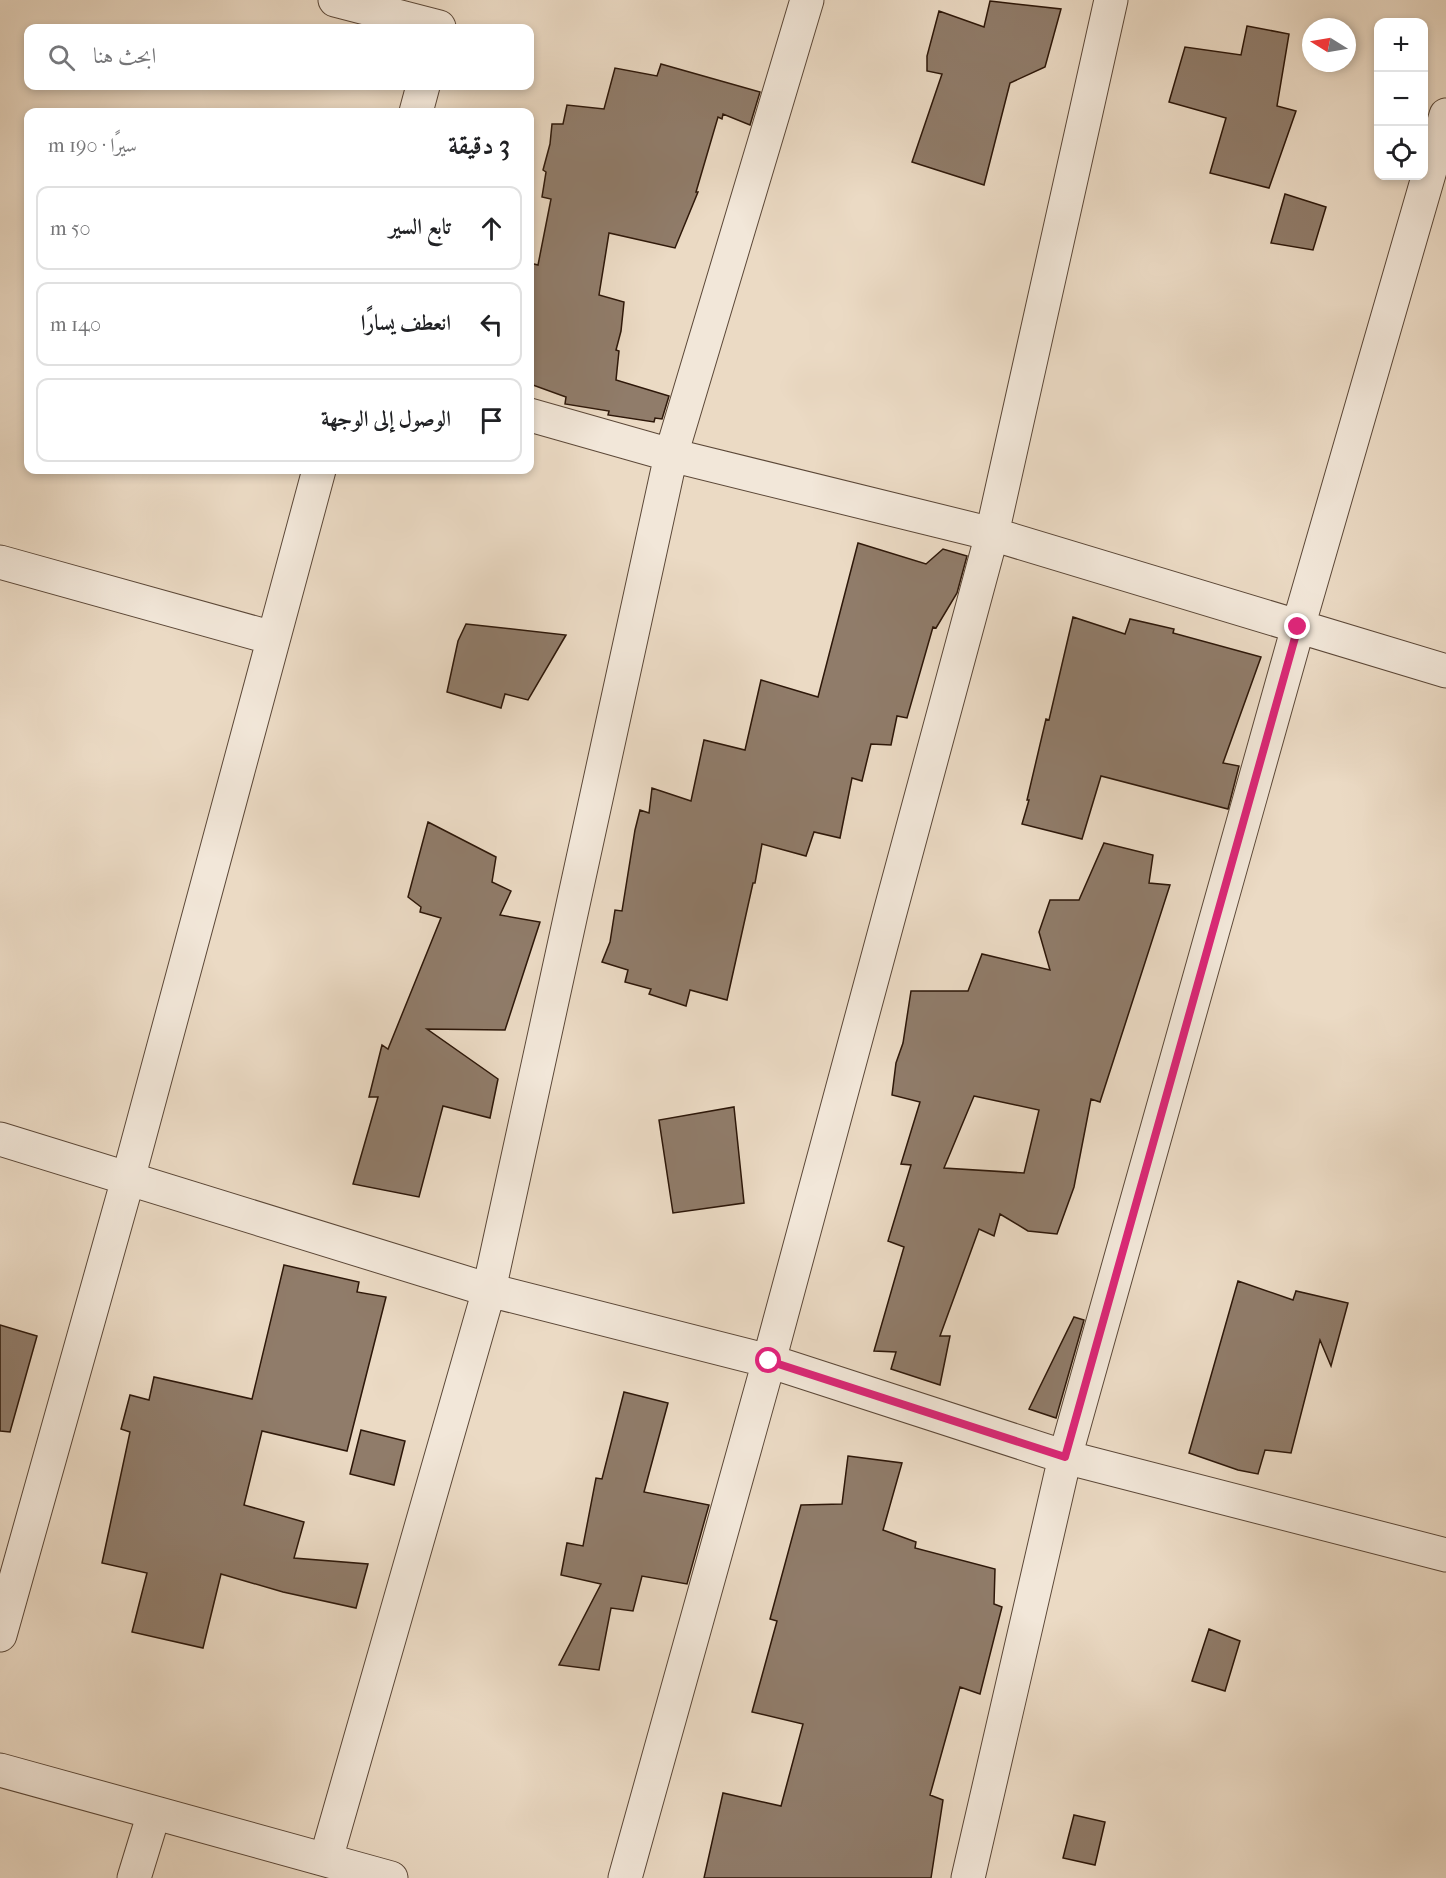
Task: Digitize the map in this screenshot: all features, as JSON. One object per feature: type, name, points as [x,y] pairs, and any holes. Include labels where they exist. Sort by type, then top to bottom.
[{"type":"street","points":[[335,0],[442,19]]},
{"type":"street","points":[[326,1859],[489,1290],[670,455],[807,0]]},
{"type":"street","points":[[625,1878],[769,1361],[992,534],[1111,0]]},
{"type":"street","points":[[417,108],[422,90]]},
{"type":"street","points":[[968,1878],[1065,1457],[1298,627],[1446,115]]},
{"type":"street","points":[[534,416],[670,455],[992,534],[1446,671]]},
{"type":"street","points":[[0,1635],[128,1179],[318,474]]},
{"type":"street","points":[[0,562],[273,638]]},
{"type":"street","points":[[0,1139],[489,1290],[769,1361],[1065,1457],[1446,1556]]},
{"type":"street","points":[[0,1770],[391,1878]]},
{"type":"street","points":[[134,1878],[154,1813]]},
{"type":"building","points":[[990,1],[1061,9],[1045,67],[1010,83],[984,185],[912,162],[942,74],[927,71],[927,56],[939,11],[984,27]]},
{"type":"building","points":[[1247,26],[1289,34],[1277,106],[1296,111],[1269,188],[1210,173],[1226,118],[1169,102],[1185,47],[1241,55]]},
{"type":"building","points":[[661,64],[760,92],[750,125],[723,114],[722,119],[718,117],[696,192],[698,192],[675,248],[609,233],[599,295],[624,302],[621,331],[616,350],[619,351],[616,380],[669,396],[662,419],[655,418],[654,422],[608,415],[609,411],[565,404],[566,397],[534,385],[534,264],[538,265],[551,199],[542,197],[546,172],[543,170],[550,144],[552,124],[563,124],[567,105],[604,109],[615,68],[657,76]]},
{"type":"building","points":[[1285,194],[1326,207],[1313,250],[1271,243]]},
{"type":"building","points":[[858,543],[926,564],[943,549],[967,556],[957,593],[936,628],[933,627],[907,718],[897,716],[891,745],[871,744],[862,781],[852,778],[840,838],[814,832],[806,856],[762,844],[727,1000],[690,990],[686,1006],[649,994],[651,989],[625,982],[628,970],[602,962],[610,942],[615,910],[622,911],[640,810],[649,813],[652,788],[691,801],[704,740],[745,750],[761,680],[818,697]]},
{"type":"building","points":[[1073,617],[1125,634],[1130,619],[1174,629],[1173,633],[1261,657],[1223,763],[1239,766],[1228,809],[1101,776],[1082,839],[1022,824],[1046,719],[1049,720]]},
{"type":"building","points":[[466,624],[566,635],[528,700],[505,694],[501,708],[447,692],[458,641]]},
{"type":"building","points":[[428,822],[496,857],[492,882],[511,891],[500,915],[540,922],[505,1030],[427,1029],[498,1079],[490,1118],[443,1106],[419,1197],[353,1184],[378,1097],[369,1097],[382,1045],[388,1049],[441,918],[420,912],[421,907],[408,897]]},
{"type":"building","points":[[1104,843],[1153,855],[1149,883],[1170,885],[1100,1102],[1091,1099],[1074,1187],[1057,1234],[1028,1231],[1000,1214],[994,1236],[979,1229],[940,1336],[950,1336],[940,1385],[891,1369],[896,1352],[874,1351],[904,1247],[888,1241],[911,1165],[901,1164],[920,1102],[892,1095],[896,1063],[903,1043],[911,991],[968,991],[982,954],[1050,970],[1039,932],[1050,900],[1079,900]],"holes":[[[974,1096],[1039,1110],[1024,1173],[944,1168]]]},
{"type":"building","points":[[734,1107],[744,1203],[673,1213],[659,1120]]},
{"type":"building","points":[[284,1265],[359,1282],[357,1292],[386,1297],[347,1451],[262,1431],[244,1505],[304,1522],[294,1558],[368,1564],[356,1608],[283,1592],[221,1574],[203,1648],[132,1632],[147,1573],[102,1563],[130,1432],[121,1429],[130,1395],[149,1400],[154,1377],[252,1399]]},
{"type":"building","points":[[1238,1281],[1293,1300],[1296,1291],[1348,1303],[1331,1366],[1320,1340],[1291,1453],[1265,1450],[1258,1474],[1238,1470],[1189,1453]]},
{"type":"building","points":[[1074,1317],[1084,1320],[1056,1418],[1029,1409]]},
{"type":"building","points":[[0,1325],[37,1336],[10,1432],[0,1431]]},
{"type":"building","points":[[624,1392],[668,1403],[644,1492],[709,1505],[687,1584],[642,1576],[633,1611],[611,1608],[599,1670],[559,1665],[601,1584],[561,1575],[567,1543],[583,1546],[596,1478],[602,1479]]},
{"type":"building","points":[[361,1430],[405,1441],[394,1485],[350,1474]]},
{"type":"building","points":[[848,1456],[902,1463],[883,1530],[916,1542],[915,1548],[995,1569],[994,1604],[1002,1607],[980,1694],[960,1687],[930,1795],[943,1800],[931,1878],[704,1878],[723,1793],[781,1806],[803,1724],[752,1712],[777,1621],[770,1619],[801,1505],[842,1504]]},
{"type":"building","points":[[1209,1629],[1240,1641],[1225,1691],[1192,1681]]},
{"type":"building","points":[[1074,1815],[1105,1822],[1095,1865],[1063,1858]]},
{"type":"route","points":[[769,1361],[1065,1457],[1298,627]]}]
